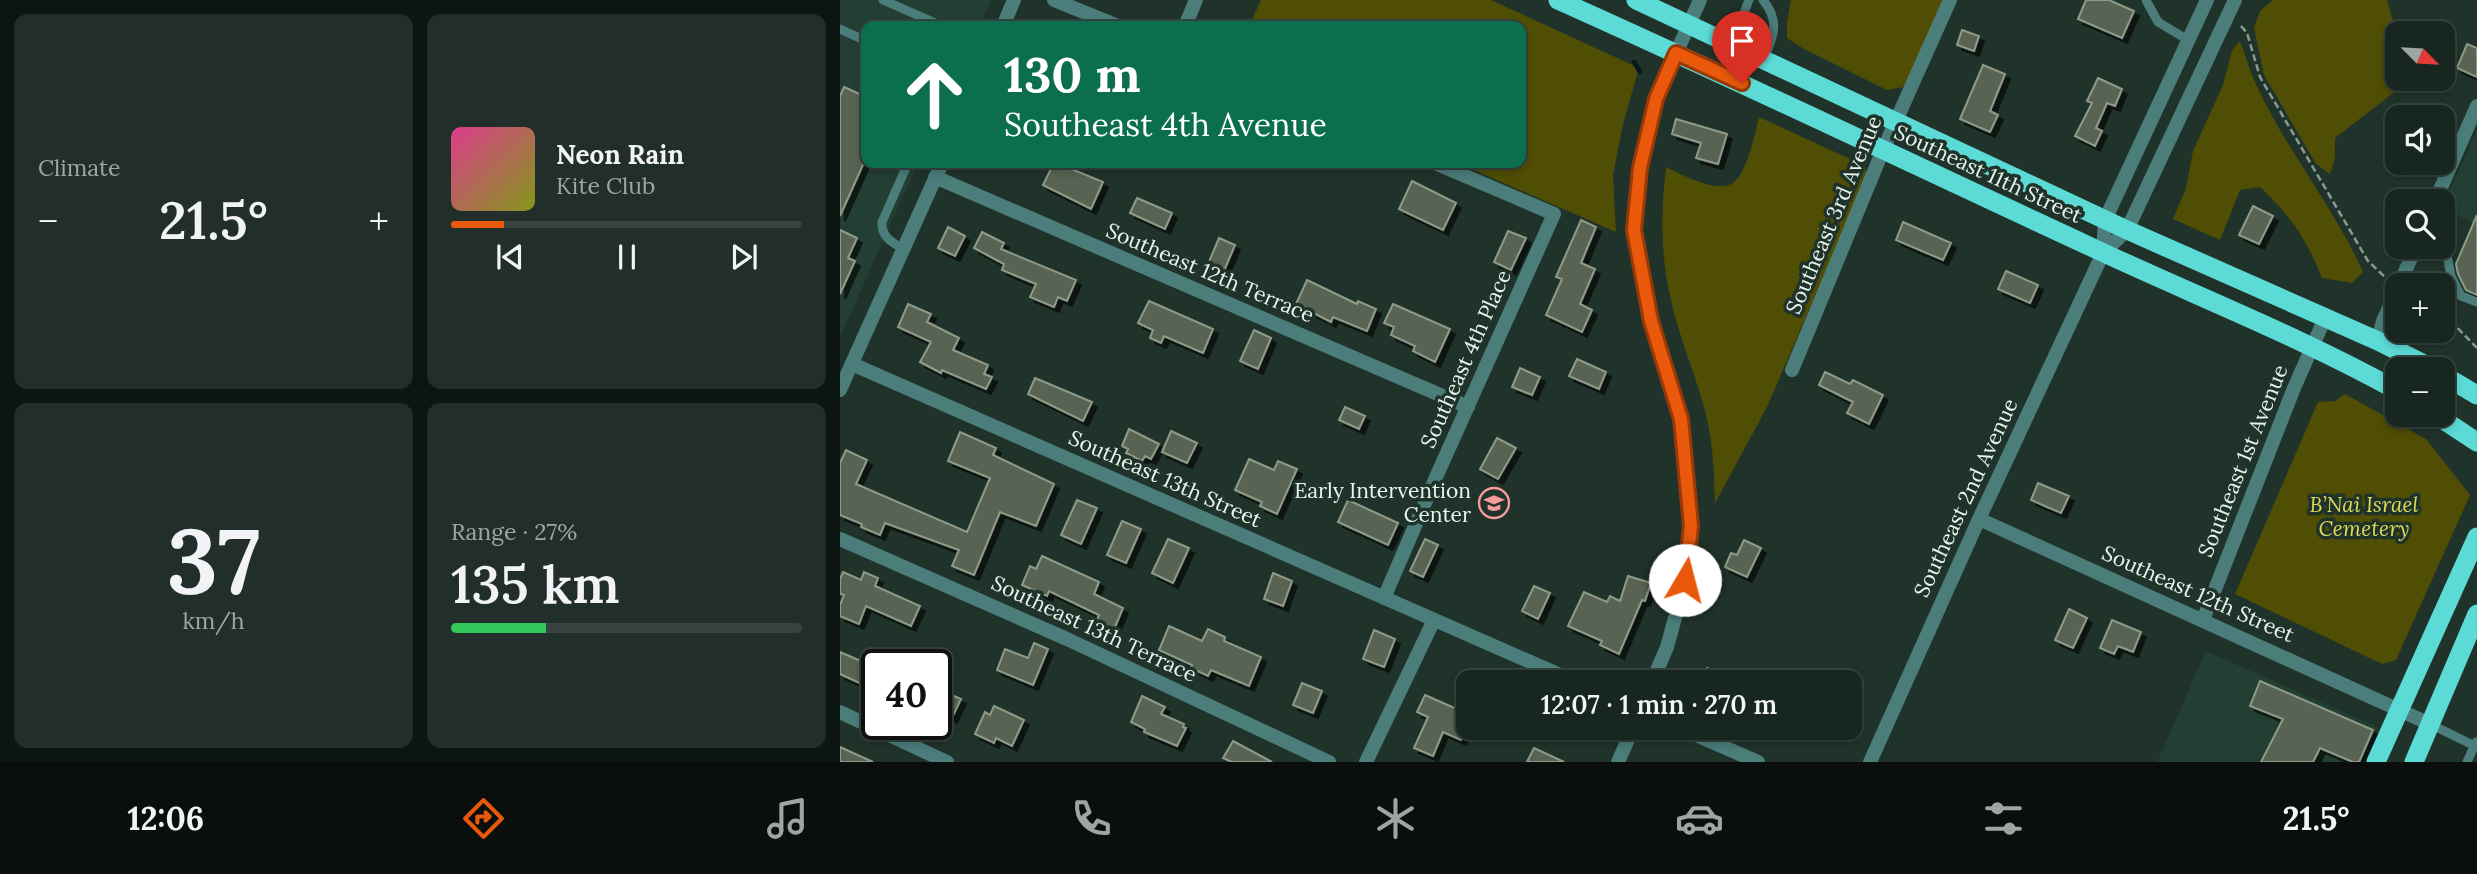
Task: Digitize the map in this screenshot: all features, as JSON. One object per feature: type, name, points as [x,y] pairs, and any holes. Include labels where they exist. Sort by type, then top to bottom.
[{"type":"highway","name":"Southeast 11th Street","points":[[1558,0],[2312,347],[2385,384]]},
{"type":"highway","name":"Southeast 11th Street","points":[[1636,0],[2105,220],[2411,357]]},
{"type":"highway","points":[[2455,374],[2477,379]]},
{"type":"highway","name":"Southeast 11th Street","points":[[2455,381],[2477,395]]},
{"type":"highway","points":[[2454,427],[2477,442]]},
{"type":"highway","points":[[2376,762],[2477,537]]},
{"type":"highway","points":[[2414,762],[2477,614]]},
{"type":"street","points":[[1054,0],[1106,21]]},
{"type":"street","points":[[1187,21],[1196,0]]},
{"type":"street","points":[[1657,670],[1667,647],[1681,596],[1691,526],[1681,419],[1646,297],[1634,230],[1640,168],[1656,99],[1700,0]]},
{"type":"street","name":"Southeast 3rd Avenue","points":[[1792,370],[1883,150],[1950,0]]},
{"type":"street","name":"Southeast 2nd Avenue","points":[[2103,253],[2105,220],[2207,0]]},
{"type":"street","name":"Southeast 2nd Avenue","points":[[1870,762],[2103,253],[2127,230],[2235,0]]},
{"type":"street","points":[[1005,21],[1013,1]]},
{"type":"street","points":[[2440,189],[2477,106]]},
{"type":"street","points":[[840,390],[940,168]]},
{"type":"street","name":"Southeast 4th Place","points":[[1384,598],[1554,214],[1447,168]]},
{"type":"street","name":"Southeast 12th Terrace","points":[[935,177],[1468,407]]},
{"type":"street","points":[[2378,341],[2385,314]]},
{"type":"street","name":"Southeast 1st Avenue","points":[[2203,620],[2325,318]]},
{"type":"street","name":"Southeast 13th Street","points":[[852,364],[1549,670]]},
{"type":"street","name":"Southeast 12th Street","points":[[1979,519],[2430,724]]},
{"type":"street","name":"Southeast 13th Terrace","points":[[840,538],[1067,639],[1329,762]]},
{"type":"street","points":[[1366,762],[1434,620]]},
{"type":"street","points":[[840,712],[947,762]]},
{"type":"street","points":[[1618,762],[1628,740]]},
{"type":"street","points":[[1708,740],[1758,762]]},
{"type":"lane","points":[[883,0],[931,21]]},
{"type":"lane","points":[[1732,44],[1749,0]]},
{"type":"lane","points":[[1763,0],[1773,13],[1773,39],[1763,59]]},
{"type":"lane","points":[[2146,0],[2158,22],[2188,40]]},
{"type":"lane","points":[[840,30],[861,39]]},
{"type":"lane","points":[[903,249],[888,240],[881,229],[906,168]]},
{"type":"lane","points":[[2448,259],[2451,276],[2461,296],[2477,302]]},
{"type":"lane","points":[[2430,724],[2476,744],[2467,762]]},
{"type":"path","points":[[2236,23],[2247,33],[2260,77],[2368,261],[2385,275]]},
{"type":"path","points":[[2455,325],[2477,348]]},
{"type":"shaded area","points":[[840,0],[991,0],[981,21],[861,21],[861,168],[916,168],[840,337]]},
{"type":"shaded area","points":[[2477,130],[2477,225],[2455,215],[2455,189],[2450,189]]},
{"type":"shaded area","points":[[2206,651],[2377,727],[2361,762],[2157,762]]},
{"type":"green space","points":[[1261,0],[1491,0],[1639,68],[1623,124],[1613,175],[1616,232],[1469,168],[1526,168],[1526,21],[1251,21]]},
{"type":"green space","points":[[1791,0],[1945,0],[1917,64],[1903,87],[1887,90],[1787,38]]},
{"type":"green space","points":[[2273,0],[2387,0],[2393,21],[2385,21],[2385,91],[2396,91],[2335,138],[2335,158],[2330,174],[2316,164],[2264,75],[2254,28],[2260,11]]},
{"type":"green space","points":[[2240,41],[2267,107],[2338,223],[2363,272],[2352,283],[2322,278],[2297,228],[2260,187],[2240,190],[2220,240],[2173,219],[2186,188],[2193,151],[2223,85],[2232,50]]},
{"type":"green space","points":[[1759,117],[1865,166],[1867,176],[1767,407],[1715,503],[1707,419],[1667,283],[1662,217],[1666,167],[1708,185],[1726,186],[1733,183],[1746,162]]},
{"type":"green space","name":"B’Nai Israel Cemetery","points":[[2345,394],[2385,416],[2385,427],[2404,427],[2426,439],[2470,495],[2396,660],[2382,664],[2235,594],[2318,402],[2335,401]]},
{"type":"building","points":[[2086,0],[2109,0],[2134,11],[2122,38],[2078,19]]},
{"type":"building","points":[[1962,30],[1979,36],[1974,51],[1957,45]]},
{"type":"building","points":[[2467,44],[2477,48],[2477,77],[2457,68]]},
{"type":"building","points":[[1983,65],[2005,74],[1990,111],[1998,115],[1990,132],[1960,119]]},
{"type":"building","points":[[2098,78],[2122,89],[2115,106],[2107,103],[2096,128],[2102,131],[2095,146],[2075,136],[2092,103],[2087,101]]},
{"type":"building","points":[[844,87],[861,95],[862,168],[840,216],[840,96]]},
{"type":"building","points":[[1676,119],[1727,134],[1718,164],[1696,158],[1701,143],[1672,134]]},
{"type":"building","points":[[1052,168],[1069,168],[1103,182],[1091,209],[1043,185]]},
{"type":"building","points":[[1412,181],[1456,203],[1443,230],[1399,209]]},
{"type":"building","points":[[1137,198],[1172,213],[1165,229],[1130,213]]},
{"type":"building","points":[[2253,206],[2273,216],[2259,244],[2239,235]]},
{"type":"building","points":[[2477,215],[2477,295],[2466,290],[2456,264]]},
{"type":"building","points":[[1581,220],[1596,227],[1581,263],[1595,269],[1580,304],[1592,310],[1582,332],[1546,315],[1562,279],[1556,277]]},
{"type":"building","points":[[1903,222],[1951,243],[1943,260],[1896,240]]},
{"type":"building","points":[[948,227],[965,236],[955,256],[938,248]]},
{"type":"building","points":[[840,230],[857,238],[848,258],[855,261],[840,294]]},
{"type":"building","points":[[1508,231],[1526,238],[1511,270],[1494,262]]},
{"type":"building","points":[[982,232],[1004,243],[1001,249],[1076,280],[1067,301],[1058,297],[1054,307],[1030,297],[1036,284],[1002,270],[1004,264],[974,248]]},
{"type":"building","points":[[1219,238],[1235,245],[1224,271],[1208,264]]},
{"type":"building","points":[[2006,271],[2038,285],[2030,303],[1998,289]]},
{"type":"building","points":[[1307,280],[1357,304],[1358,301],[1376,309],[1367,331],[1333,317],[1331,322],[1296,304]]},
{"type":"building","points":[[1149,301],[1213,329],[1203,353],[1164,336],[1161,343],[1150,338],[1153,330],[1138,323]]},
{"type":"building","points":[[908,304],[931,314],[927,322],[959,338],[953,350],[988,365],[984,374],[992,377],[986,389],[942,370],[941,373],[920,362],[931,342],[898,327]]},
{"type":"building","points":[[1393,304],[1450,329],[1435,362],[1413,351],[1415,346],[1391,335],[1394,327],[1384,323]]},
{"type":"building","points":[[1254,330],[1271,338],[1258,369],[1240,361]]},
{"type":"building","points":[[1577,359],[1606,372],[1599,389],[1569,376]]},
{"type":"building","points":[[1520,368],[1540,377],[1532,395],[1512,387]]},
{"type":"building","points":[[1825,372],[1850,384],[1853,380],[1883,395],[1869,424],[1847,413],[1853,402],[1819,385]]},
{"type":"building","points":[[1035,378],[1092,402],[1083,421],[1028,394]]},
{"type":"building","points":[[1345,407],[1365,416],[1359,429],[1339,420]]},
{"type":"building","points":[[1129,429],[1159,444],[1151,459],[1145,456],[1142,461],[1126,453],[1128,449],[1122,446]]},
{"type":"building","points":[[1171,431],[1197,443],[1187,463],[1162,452]]},
{"type":"building","points":[[960,432],[996,448],[993,455],[1054,484],[1036,526],[1000,512],[974,575],[952,566],[959,550],[885,523],[880,535],[840,515],[840,463],[846,450],[867,460],[856,484],[967,532],[990,478],[948,461]]},
{"type":"building","points":[[1497,438],[1516,448],[1498,479],[1480,469]]},
{"type":"building","points":[[1249,459],[1274,470],[1278,461],[1297,469],[1277,514],[1260,506],[1262,502],[1235,490]]},
{"type":"building","points":[[2038,483],[2069,496],[2061,513],[2031,500]]},
{"type":"building","points":[[1077,500],[1097,508],[1081,544],[1061,535]]},
{"type":"building","points":[[1348,500],[1398,523],[1388,545],[1338,522]]},
{"type":"building","points":[[1122,521],[1141,529],[1126,563],[1107,555]]},
{"type":"building","points":[[1168,539],[1189,548],[1173,583],[1152,573]]},
{"type":"building","points":[[1425,539],[1438,545],[1423,577],[1410,571]]},
{"type":"building","points":[[1744,540],[1761,548],[1747,577],[1725,567],[1731,553],[1737,555]]},
{"type":"building","points":[[1042,556],[1099,582],[1094,594],[1123,608],[1113,632],[1095,624],[1099,615],[1049,591],[1047,596],[1022,585],[1030,566],[1036,569]]},
{"type":"building","points":[[843,572],[861,580],[864,572],[878,578],[875,586],[920,606],[911,626],[866,606],[859,624],[840,616],[844,595],[840,594]]},
{"type":"building","points":[[1273,573],[1292,581],[1283,606],[1264,599]]},
{"type":"building","points":[[1628,576],[1651,583],[1619,654],[1600,645],[1602,641],[1568,626],[1584,592],[1607,602],[1610,596],[1620,601]]},
{"type":"building","points":[[1534,586],[1550,593],[1538,619],[1522,611]]},
{"type":"building","points":[[2069,609],[2087,618],[2073,648],[2055,640]]},
{"type":"building","points":[[2112,620],[2141,632],[2133,652],[2118,646],[2114,654],[2100,648]]},
{"type":"building","points":[[1169,626],[1202,641],[1208,629],[1225,637],[1224,641],[1261,657],[1249,686],[1211,670],[1208,676],[1191,668],[1192,665],[1159,650]]},
{"type":"building","points":[[1374,630],[1395,639],[1384,667],[1363,659]]},
{"type":"building","points":[[1034,643],[1048,649],[1033,685],[997,670],[1005,649],[1028,658]]},
{"type":"building","points":[[840,652],[861,661],[861,684],[840,674]]},
{"type":"building","points":[[2260,681],[2373,730],[2359,762],[2320,748],[2313,762],[2261,762],[2283,719],[2250,706]]},
{"type":"building","points":[[1302,683],[1322,691],[1313,713],[1293,705]]},
{"type":"building","points":[[952,695],[961,699],[952,718]]},
{"type":"building","points":[[1425,695],[1456,709],[1456,738],[1443,732],[1433,756],[1414,748],[1428,717],[1417,712]]},
{"type":"building","points":[[1142,696],[1165,707],[1161,714],[1184,724],[1183,727],[1186,728],[1177,746],[1144,732],[1145,729],[1131,722]]},
{"type":"building","points":[[994,706],[1024,720],[1012,746],[996,738],[994,743],[975,734],[985,712],[990,715]]},
{"type":"building","points":[[1233,741],[1272,762],[1232,762],[1223,758]]},
{"type":"building","points":[[840,747],[873,762],[840,762]]},
{"type":"building","points":[[1534,748],[1564,762],[1527,762]]},
{"type":"waterway","points":[[1634,62],[1640,72]]},
{"type":"place","name":"Early Intervention Center","points":[[1494,503]]},
{"type":"route","points":[[1685,580],[1691,526],[1687,459],[1681,419],[1651,321],[1634,230],[1640,168],[1656,99],[1676,53],[1742,83]]}]
